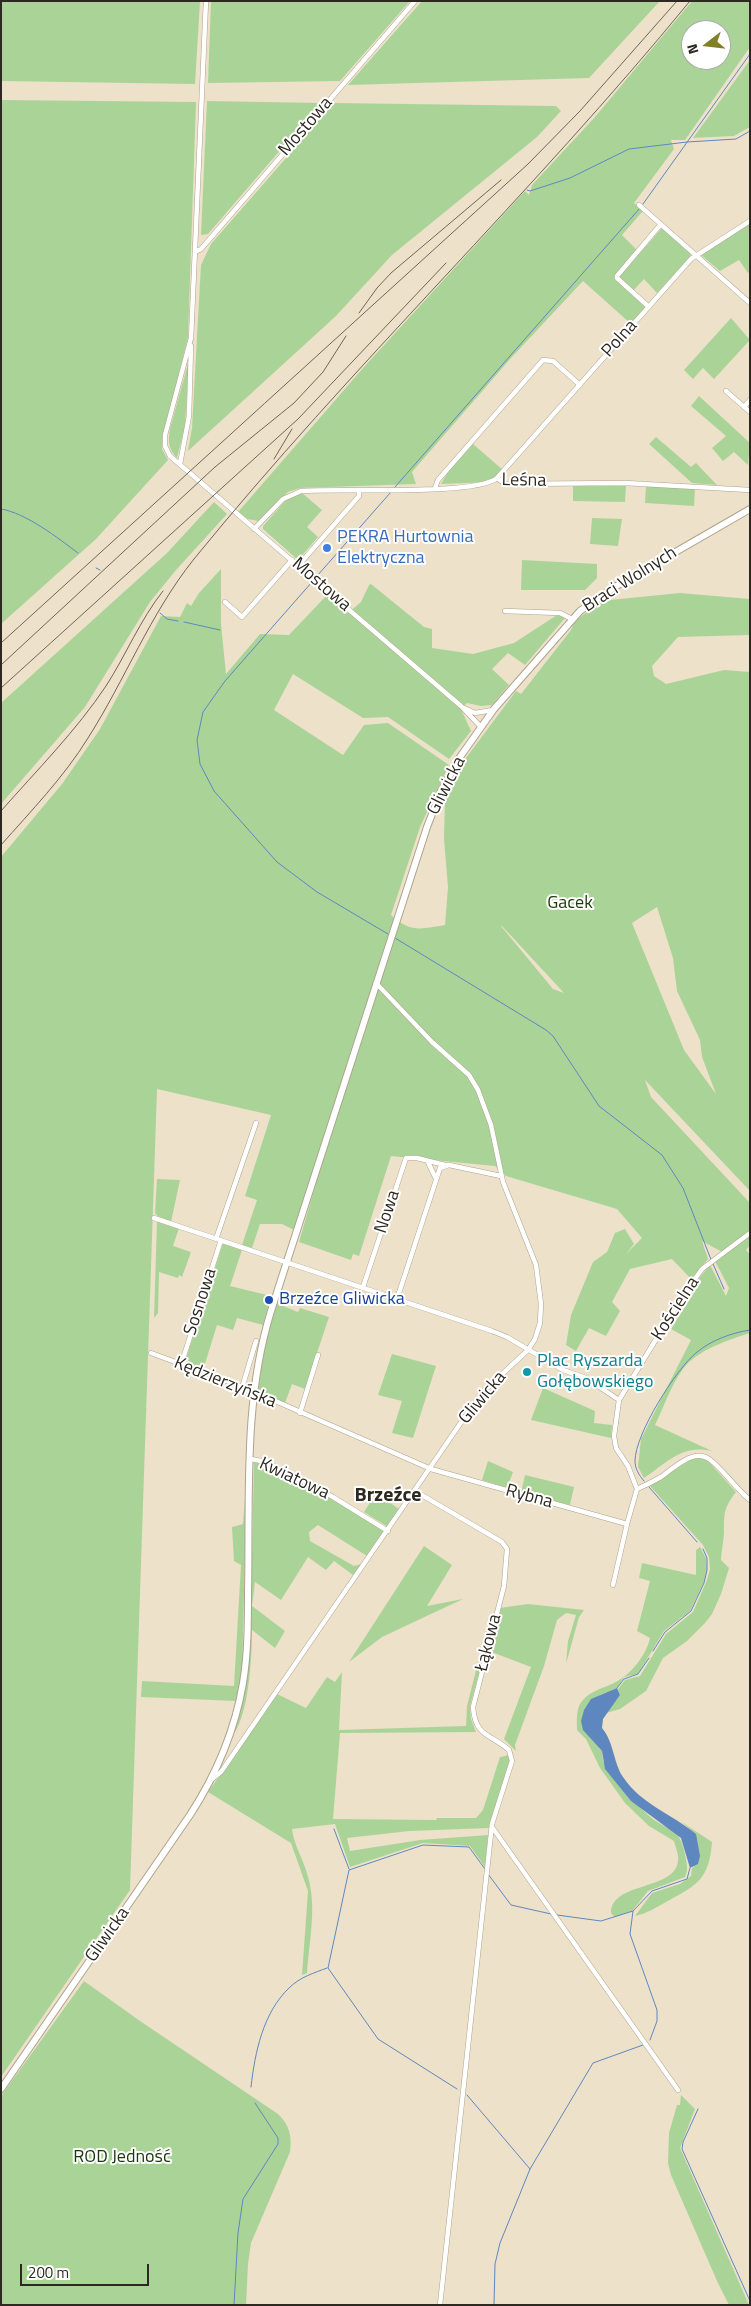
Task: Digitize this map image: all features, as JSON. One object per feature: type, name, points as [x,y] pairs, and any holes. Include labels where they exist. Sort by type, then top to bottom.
[{"type":"main road","name":"Braci Wolnych","points":[[572,619],[605,592],[750,509]]},
{"type":"main road","name":"Gliwicka","points":[[1,2089],[176,1837],[212,1779],[227,1743],[239,1701],[245,1667],[254,1393],[264,1337],[286,1262],[434,807],[446,781],[481,725],[572,619]]},
{"type":"street","name":"Mostowa","points":[[180,464],[189,416],[206,1]]},
{"type":"street","name":"Mostowa","points":[[196,251],[201,249],[414,1]]},
{"type":"street","points":[[640,207],[750,303]]},
{"type":"street","name":"Polna","points":[[497,478],[696,255],[750,221]]},
{"type":"street","points":[[649,307],[617,276],[661,224]]},
{"type":"street","name":"Mostowa","points":[[191,338],[164,440],[167,451],[481,725]]},
{"type":"street","points":[[435,488],[438,480],[543,360],[553,361],[580,384]]},
{"type":"street","points":[[726,391],[750,412]]},
{"type":"street","points":[[744,407],[750,400]]},
{"type":"street","name":"Leśna","points":[[254,528],[283,499],[295,492],[435,488],[486,484],[497,478],[504,484],[624,483],[750,490]]},
{"type":"street","points":[[298,566],[359,496],[359,491]]},
{"type":"street","points":[[226,602],[242,617],[292,560]]},
{"type":"street","name":"Braci Wolnych","points":[[505,611],[560,612],[572,619]]},
{"type":"street","name":"Mostowa","points":[[461,706],[474,712]]},
{"type":"street","points":[[474,712],[494,709]]},
{"type":"street","points":[[474,712],[481,720],[481,725]]},
{"type":"street","name":"Gliwicka","points":[[212,1779],[221,1772],[238,1748],[486,1390],[528,1350],[535,1339],[540,1323],[539,1281],[528,1241],[501,1176],[488,1115],[478,1090],[469,1075],[432,1042],[376,983]]},
{"type":"street","points":[[219,1240],[256,1123]]},
{"type":"street","name":"Nowa","points":[[363,1288],[406,1158],[417,1158],[445,1166],[501,1176]]},
{"type":"street","points":[[428,1161],[432,1166],[435,1177]]},
{"type":"street","points":[[490,1173],[499,1165]]},
{"type":"street","name":"Nowa","points":[[397,1299],[433,1190],[435,1177],[440,1168],[445,1166]]},
{"type":"street","points":[[154,1218],[492,1331],[563,1370],[586,1378],[619,1400],[614,1436],[616,1448],[628,1466],[638,1489],[627,1524],[613,1585]]},
{"type":"street","name":"Kościelna","points":[[619,1400],[680,1300],[711,1261],[750,1232]]},
{"type":"street","name":"Sosnowa","points":[[181,1364],[219,1240]]},
{"type":"street","points":[[242,1388],[256,1341]]},
{"type":"street","name":"Kędzierzyńska","points":[[150,1353],[242,1388],[431,1469]]},
{"type":"street","name":"Kędzierzyńska","points":[[300,1413],[318,1354]]},
{"type":"street","points":[[638,1489],[662,1476],[688,1458],[697,1456],[708,1458],[738,1491],[750,1500]]},
{"type":"street","name":"Kwiatowa","points":[[251,1459],[266,1462],[333,1497],[388,1530]]},
{"type":"street","name":"Rybna","points":[[431,1469],[627,1524]]},
{"type":"street","name":"Łąkowa","points":[[415,1491],[502,1542],[507,1549],[504,1586],[473,1708],[473,1716],[482,1733],[504,1746],[512,1754],[512,1760],[492,1826]]},
{"type":"street","points":[[227,1743],[238,1748]]},
{"type":"street","points":[[492,1826],[678,2090]]},
{"type":"street","points":[[440,2305],[492,1826]]},
{"type":"green space","points":[[1,1],[200,1],[195,84],[1,81]]},
{"type":"green space","points":[[211,1],[410,1],[340,81],[208,83]]},
{"type":"green space","points":[[422,1],[660,1],[589,78],[348,85]]},
{"type":"green space","points":[[692,1],[750,1],[750,47],[685,140],[671,140],[674,149],[634,203],[643,211],[622,235],[637,250],[616,275],[647,307],[631,324],[583,281],[511,358],[412,472],[416,484],[300,488],[288,492],[258,521],[248,519],[238,512],[364,367],[525,191],[529,195],[532,185],[595,117]]},
{"type":"green space","points":[[750,60],[750,127],[734,136],[693,138]]},
{"type":"green space","points":[[1,100],[196,102],[188,337],[163,437],[162,449],[168,460],[96,539],[1,624]]},
{"type":"green space","points":[[207,101],[321,103],[208,234],[201,235]]},
{"type":"green space","points":[[334,103],[556,106],[561,111],[537,137],[392,255],[336,316],[188,451],[192,428],[201,265],[211,244]]},
{"type":"green space","points":[[750,224],[750,272],[748,273],[739,260],[720,271],[701,255]]},
{"type":"green space","points":[[662,228],[691,256],[657,293],[644,279],[633,291],[619,277]]},
{"type":"green space","points":[[731,318],[750,340],[714,379],[703,368],[693,379],[684,370]]},
{"type":"green space","points":[[189,360],[185,426],[177,458],[170,448],[169,433]]},
{"type":"green space","points":[[699,396],[750,443],[748,465],[734,452],[723,461],[712,448],[726,436],[691,406]]},
{"type":"green space","points":[[656,437],[691,467],[696,463],[717,485],[692,483],[649,444]]},
{"type":"green space","points":[[473,444],[503,470],[492,482],[441,484],[449,470]]},
{"type":"green space","points":[[573,483],[626,486],[625,502],[573,501]]},
{"type":"green space","points":[[646,486],[695,488],[694,506],[645,503]]},
{"type":"green space","points":[[302,493],[322,510],[307,527],[318,537],[298,560],[263,529],[263,526],[288,498]]},
{"type":"green space","points":[[214,502],[227,514],[176,570],[150,602],[85,707],[1,804],[1,703],[167,553]]},
{"type":"green space","points":[[592,518],[622,519],[618,546],[590,544]]},
{"type":"green space","points":[[522,560],[597,564],[597,578],[585,590],[521,590]]},
{"type":"green space","name":"Gacek","points":[[221,569],[221,624],[226,674],[260,634],[289,635],[327,595],[348,613],[361,602],[371,584],[424,627],[432,629],[432,648],[473,654],[514,643],[557,615],[565,618],[525,665],[508,653],[492,669],[509,685],[492,705],[481,706],[467,703],[461,709],[471,731],[449,759],[388,717],[363,718],[293,674],[274,710],[343,755],[364,725],[388,723],[449,765],[420,827],[391,915],[404,925],[416,928],[445,925],[448,887],[444,839],[445,797],[460,766],[516,691],[521,694],[571,630],[574,622],[606,597],[610,600],[680,593],[750,599],[750,635],[678,637],[652,666],[654,676],[666,684],[724,670],[750,672],[750,1191],[645,1080],[651,1097],[750,1203],[750,1245],[746,1250],[750,1255],[750,1333],[714,1346],[689,1362],[675,1382],[655,1425],[712,1451],[701,1449],[684,1452],[644,1478],[638,1467],[641,1439],[691,1340],[671,1329],[698,1286],[695,1283],[710,1265],[726,1296],[729,1288],[715,1261],[724,1253],[702,1241],[708,1259],[691,1279],[672,1259],[630,1269],[612,1302],[620,1311],[606,1336],[589,1328],[576,1351],[566,1345],[571,1315],[593,1262],[607,1252],[615,1233],[625,1229],[634,1244],[626,1254],[642,1238],[617,1209],[506,1176],[495,1166],[391,1156],[359,1256],[353,1254],[351,1260],[299,1242],[329,1138],[326,1129],[294,1230],[282,1224],[260,1224],[252,1248],[242,1245],[257,1200],[245,1196],[271,1115],[157,1089],[130,1890],[1,2077],[1,857],[62,784],[100,729],[161,616],[180,617],[187,603],[191,606],[199,593]],"holes":[[[657,907],[673,958],[677,991],[700,1040],[702,1057],[716,1094],[684,1050],[632,923]],[[502,926],[564,993],[553,989]]]},
{"type":"green space","points":[[157,1179],[180,1180],[171,1222],[159,1218],[155,1213]]},
{"type":"green space","points":[[157,1221],[179,1228],[173,1246],[191,1252],[182,1277],[179,1275],[178,1278],[159,1272],[158,1313],[154,1318]]},
{"type":"green space","points":[[223,1243],[242,1250],[230,1286],[271,1296],[263,1325],[237,1318],[233,1330],[217,1325],[203,1370],[185,1362]]},
{"type":"green space","points":[[276,1303],[298,1312],[300,1308],[329,1317],[305,1389],[292,1384],[285,1403],[258,1392],[265,1340]]},
{"type":"green space","points":[[392,1354],[436,1366],[413,1438],[392,1433],[402,1401],[378,1395]]},
{"type":"green space","points":[[543,1388],[595,1411],[594,1423],[612,1425],[611,1438],[531,1420]]},
{"type":"green space","points":[[697,1457],[707,1460],[736,1492],[727,1506],[725,1515],[721,1560],[729,1568],[721,1594],[712,1614],[705,1623],[687,1641],[663,1658],[646,1691],[620,1709],[606,1713],[620,1695],[618,1689],[625,1680],[640,1676],[666,1634],[693,1612],[707,1580],[710,1569],[709,1557],[703,1545],[650,1486]]},
{"type":"green space","points":[[488,1461],[513,1472],[507,1488],[482,1480]]},
{"type":"green space","points":[[254,1462],[267,1465],[301,1480],[385,1531],[367,1556],[318,1525],[309,1532],[310,1541],[354,1566],[361,1564],[353,1575],[334,1561],[326,1570],[308,1557],[281,1600],[255,1582],[252,1606],[285,1631],[275,1648],[252,1630],[246,1700],[243,1714],[233,1735],[244,1695],[250,1649]]},
{"type":"green space","points":[[247,1474],[242,1674],[236,1701],[141,1697],[142,1681],[234,1686],[241,1565],[234,1561],[232,1527],[243,1524]]},
{"type":"green space","points":[[525,1475],[574,1487],[570,1505],[521,1493]]},
{"type":"green space","points":[[376,1493],[399,1509],[388,1527],[364,1512]]},
{"type":"green space","points":[[424,1546],[452,1565],[427,1606],[463,1599],[382,1637],[349,1662]]},
{"type":"green space","points":[[700,1547],[706,1558],[707,1570],[704,1582],[690,1611],[664,1631],[638,1674],[624,1677],[617,1688],[600,1695],[589,1736],[602,1751],[603,1761],[636,1803],[648,1815],[673,1831],[681,1840],[684,1848],[687,1871],[685,1877],[648,1891],[632,1911],[615,1917],[611,1913],[614,1903],[621,1896],[667,1877],[675,1870],[678,1855],[674,1841],[649,1826],[625,1803],[600,1768],[586,1739],[577,1730],[578,1710],[583,1700],[594,1691],[612,1684],[631,1671],[645,1652],[650,1638],[637,1631],[650,1581],[639,1578],[642,1563],[696,1575],[696,1550]]},
{"type":"green space","points":[[528,1604],[584,1610],[579,1617],[566,1664],[568,1641],[576,1615],[566,1613],[557,1620],[544,1666],[515,1745],[516,1751],[504,1739],[531,1667],[489,1651],[500,1608]]},
{"type":"green space","points":[[488,1623],[492,1624],[470,1706],[471,1719],[476,1732],[340,1733],[333,1819],[436,1820],[437,1818],[476,1818],[483,1810],[500,1757],[509,1755],[510,1759],[489,1828],[409,1831],[347,1838],[350,1851],[420,1840],[488,1835],[485,1867],[470,1846],[423,1843],[350,1867],[335,1824],[292,1829],[308,1877],[312,1900],[312,1925],[307,1973],[302,1975],[308,1891],[291,1843],[208,1792],[277,1694],[306,1708],[327,1677],[335,1682],[342,1672],[339,1730],[466,1726],[467,1706]]},
{"type":"green space","points":[[680,1821],[712,1842],[708,1865],[700,1880],[686,1891],[651,1910],[635,1916],[652,1893],[680,1884],[691,1876],[692,1868],[694,1867],[696,1834]]},
{"type":"green space","name":"ROD Jedność","points":[[84,1981],[278,2114],[288,2127],[291,2141],[290,2152],[251,2243],[246,2305],[1,2305],[1,2096]]},
{"type":"green space","points":[[681,2095],[695,2109],[680,2148],[749,2305],[729,2305],[671,2175],[668,2163],[669,2133],[677,2105],[680,2105]]},
{"type":"water","points":[[617,1688],[620,1695],[603,1719],[602,1728],[609,1739],[617,1765],[623,1777],[639,1795],[696,1834],[700,1856],[698,1864],[690,1868],[681,1838],[631,1801],[605,1769],[602,1751],[583,1730],[581,1721],[584,1710],[591,1699]]},
{"type":"waterway","points":[[643,204],[750,54]]},
{"type":"waterway","points":[[527,190],[530,191],[570,178],[629,149],[687,142],[736,139],[750,131]]},
{"type":"waterway","points":[[395,487],[640,208]]},
{"type":"waterway","points":[[317,576],[391,492]]},
{"type":"waterway","points":[[1,509],[21,515],[78,553]]},
{"type":"waterway","points":[[96,568],[100,570]]},
{"type":"waterway","points":[[312,582],[225,681],[203,712],[197,740],[200,764],[214,791],[277,862],[317,892],[388,934]]},
{"type":"waterway","points":[[160,613],[167,619],[178,621]]},
{"type":"waterway","points":[[184,622],[220,630]]},
{"type":"waterway","points":[[395,938],[553,1036],[599,1106],[662,1155],[683,1188],[724,1289]]},
{"type":"waterway","points":[[644,1481],[636,1467],[637,1449],[649,1419],[678,1372],[688,1360],[709,1344],[736,1333],[750,1330]]},
{"type":"waterway","points":[[649,1487],[697,1542]]},
{"type":"waterway","points":[[653,1651],[665,1632],[691,1611],[704,1583],[707,1570],[707,1558],[703,1549]]},
{"type":"waterway","points":[[617,1688],[624,1679],[638,1674],[649,1658]]},
{"type":"waterway","points":[[334,1829],[349,1869]]},
{"type":"waterway","points":[[457,2089],[378,2039],[328,1968],[349,1870],[423,1845],[469,1847],[485,1869]]},
{"type":"waterway","points":[[650,2040],[657,2021],[657,2010],[630,1934],[633,1911],[652,1891],[687,1879],[690,1868]]},
{"type":"waterway","points":[[488,1874],[511,1905],[551,1914]]},
{"type":"waterway","points":[[557,1915],[601,1921],[633,1911]]},
{"type":"waterway","points":[[251,2087],[255,2060],[262,2034],[280,1998],[293,1984],[327,1968]]},
{"type":"waterway","points":[[494,2305],[495,2264],[500,2243],[530,2169],[593,2063],[643,2045]]},
{"type":"waterway","points":[[467,2095],[530,2169]]},
{"type":"waterway","points":[[234,2305],[238,2233],[243,2199],[278,2144],[278,2138],[255,2103]]},
{"type":"waterway","points":[[698,2109],[683,2142],[682,2149],[750,2301]]},
{"type":"railway","points":[[1,643],[528,164],[580,111],[677,1]]},
{"type":"railway","points":[[1,845],[47,793],[79,752],[164,602],[194,559],[316,418],[568,142],[690,1]]},
{"type":"railway","points":[[359,313],[377,288],[391,273],[501,180]]},
{"type":"railway","points":[[1,688],[298,419],[446,263]]},
{"type":"railway","points":[[1,665],[215,467],[294,403],[323,372],[346,336]]},
{"type":"railway","points":[[274,459],[292,429]]},
{"type":"railway","points":[[1,811],[56,750],[94,703],[106,686],[147,614],[163,591]]},
{"type":"place","name":"PEKRA Hurtownia Elektryczna","points":[[327,548]]},
{"type":"place","name":"Brzeźce Gliwicka","points":[[269,1300]]},
{"type":"place","name":"Plac Ryszarda Gołębowskiego","points":[[527,1372]]},
{"type":"district","name":"Brzeźce","points":[[388,1496]]}]
